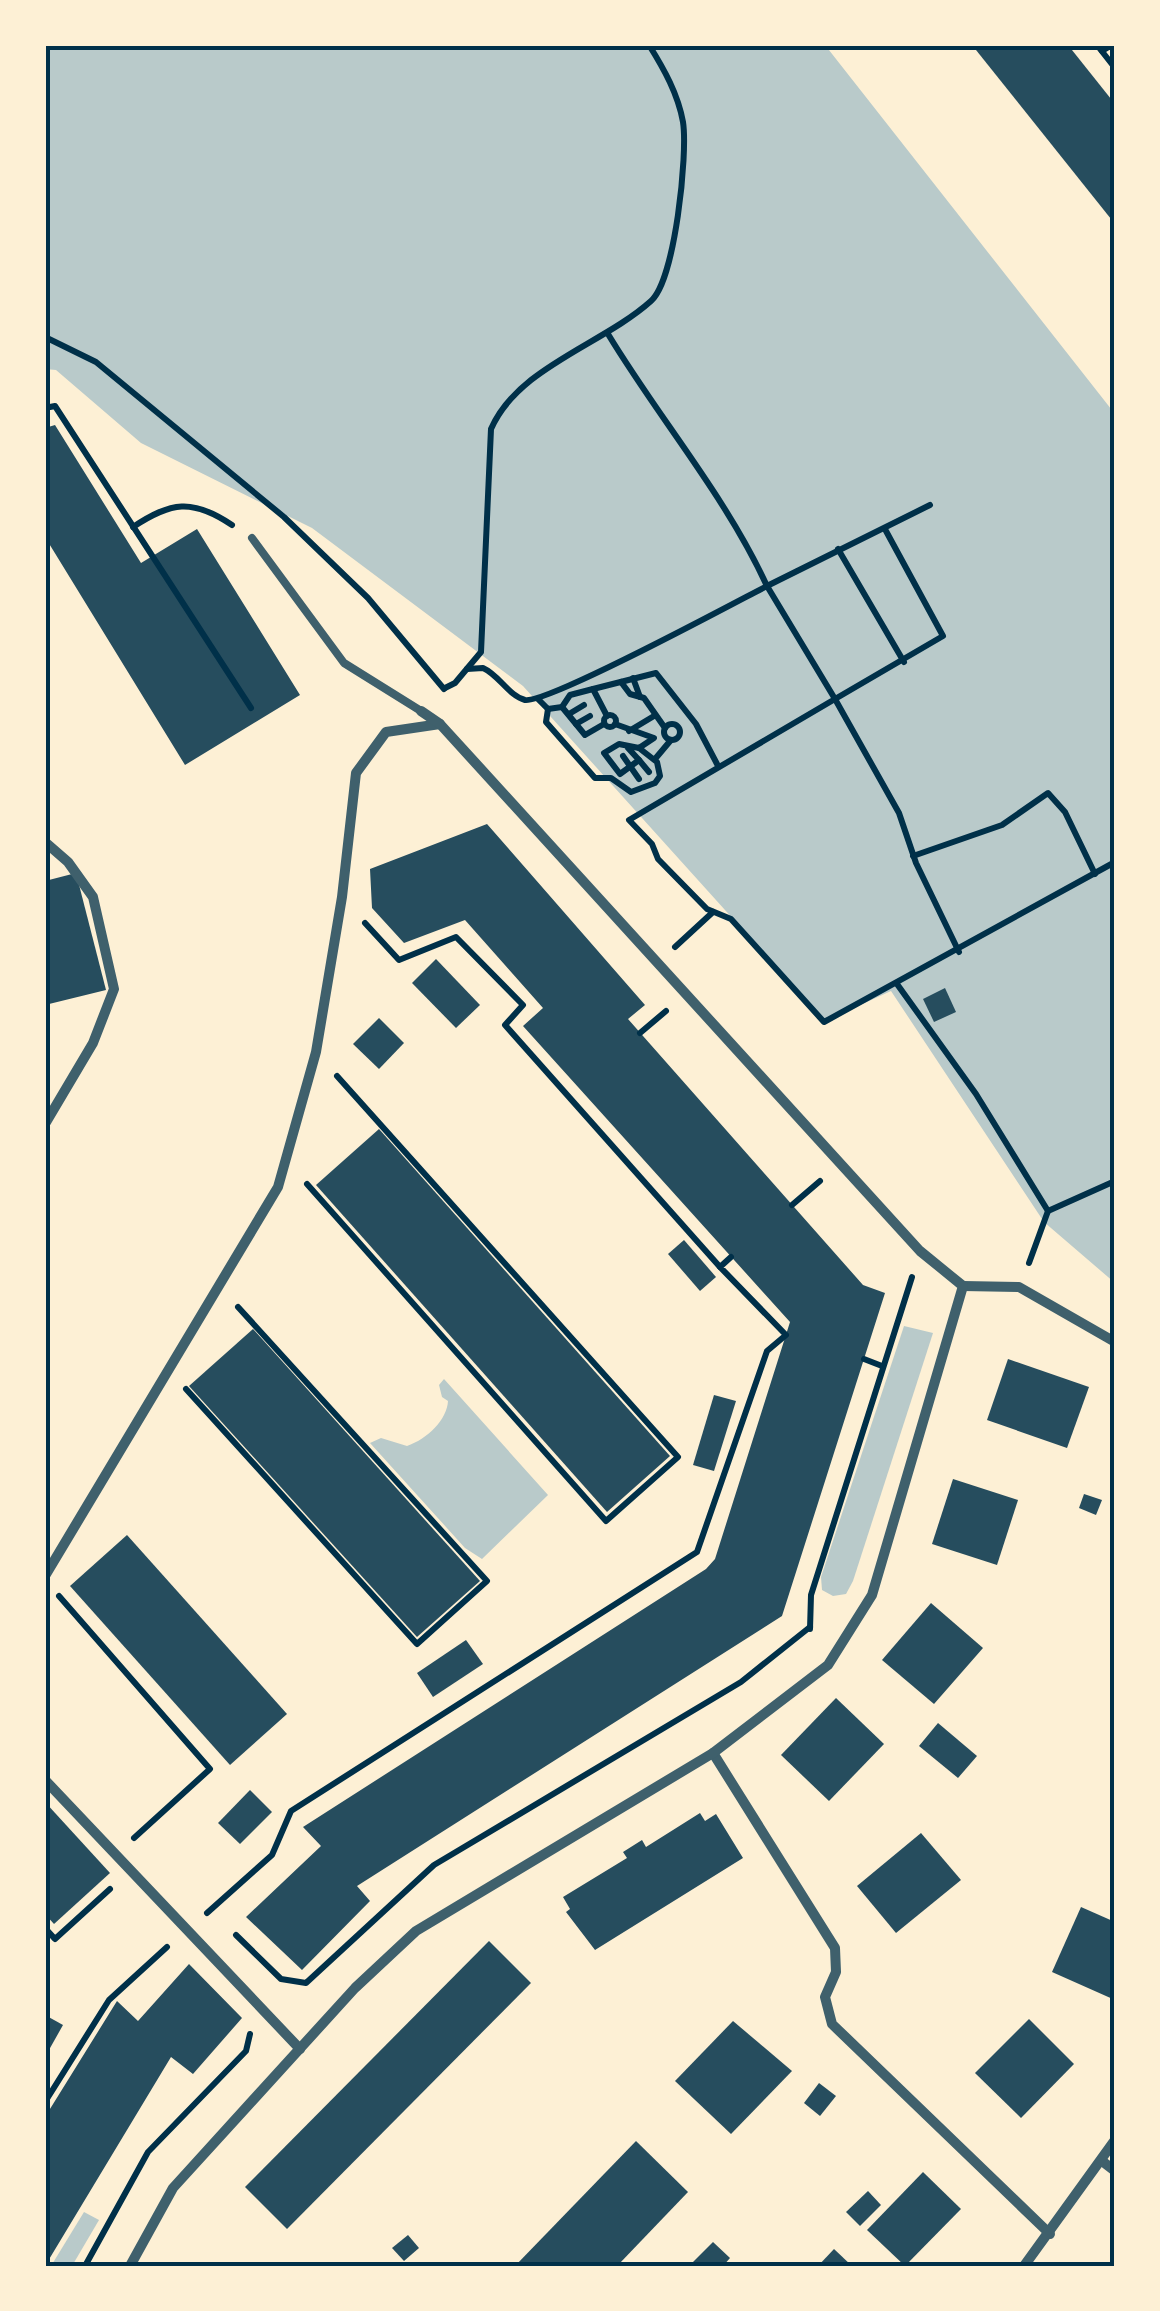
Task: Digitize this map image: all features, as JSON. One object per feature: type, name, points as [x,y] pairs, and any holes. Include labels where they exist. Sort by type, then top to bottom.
[{"type":"street","points":[[420,711],[440,724],[920,1251],[963,1286],[1019,1287],[1115,1342]]},
{"type":"street","points":[[45,1576],[278,1188],[316,1052],[342,897],[356,774],[386,732],[440,724]]},
{"type":"street","points":[[45,842],[68,862],[93,897],[114,989],[93,1043],[45,1124]]},
{"type":"street","points":[[130,2266],[173,2188],[300,2049],[416,1931],[714,1753],[828,1665],[872,1595],[963,1286]]},
{"type":"street","points":[[714,1753],[835,1948],[836,1972],[825,1997],[832,2024],[1050,2234]]},
{"type":"street","points":[[45,1780],[300,2049]]},
{"type":"street","points":[[1024,2266],[1115,2140]]},
{"type":"street","points":[[1102,2161],[1115,2171]]},
{"type":"lane","points":[[252,538],[344,663],[420,711]]},
{"type":"path","points":[[445,688],[481,652],[492,429],[500,410],[518,389],[608,334],[656,298],[667,266],[680,196],[683,124],[668,74],[649,45]]},
{"type":"path","points":[[1112,45],[1099,48],[1115,68]]},
{"type":"path","points":[[608,334],[645,395],[732,514],[767,586],[892,799],[913,856],[959,952]]},
{"type":"path","points":[[45,408],[54,406],[251,708]]},
{"type":"path","points":[[133,528],[162,508],[176,505],[218,516]]},
{"type":"path","points":[[467,670],[483,668],[517,696],[538,699],[608,669],[838,548],[886,531],[930,505]]},
{"type":"path","points":[[886,531],[943,636],[904,662],[717,764],[629,820],[652,844],[658,859],[706,909],[731,919],[824,1022],[959,952],[1115,862]]},
{"type":"path","points":[[838,548],[904,662]]},
{"type":"path","points":[[548,709],[562,707],[570,695],[656,673],[696,724],[717,764]]},
{"type":"path","points":[[633,678],[640,697],[665,728]]},
{"type":"path","points":[[622,682],[630,694],[640,697]]},
{"type":"path","points":[[592,689],[606,720],[654,738],[639,748],[615,745],[604,753],[620,774],[639,760]]},
{"type":"path","points":[[538,699],[548,709]]},
{"type":"path","points":[[568,714],[584,705]]},
{"type":"path","points":[[562,707],[585,735],[606,720]]},
{"type":"path","points":[[548,709],[546,722],[595,778],[611,778],[625,789],[639,790],[659,780],[655,759],[639,748]]},
{"type":"path","points":[[576,724],[590,716]]},
{"type":"path","points":[[628,731],[654,716]]},
{"type":"path","points":[[665,728],[674,724],[680,732]]},
{"type":"path","points":[[655,759],[680,732],[696,724]]},
{"type":"path","points":[[665,728],[664,734],[671,740]]},
{"type":"path","points":[[628,748],[649,772]]},
{"type":"path","points":[[623,756],[639,779]]},
{"type":"path","points":[[913,856],[1002,824],[1048,793],[1064,812],[1095,874]]},
{"type":"path","points":[[186,1931],[272,1855],[291,1811],[697,1552],[767,1351],[786,1334],[720,1266],[505,1025],[523,1005],[456,937],[399,960],[342,897]]},
{"type":"path","points":[[657,963],[714,911]]},
{"type":"path","points":[[897,984],[976,1094],[1048,1211]]},
{"type":"path","points":[[286,1160],[606,1521],[678,1457],[316,1052]]},
{"type":"path","points":[[566,1094],[577,1085]]},
{"type":"path","points":[[792,1205],[840,1164]]},
{"type":"path","points":[[1019,1287],[1048,1211],[1115,1180]]},
{"type":"path","points":[[808,1680],[811,1595],[920,1251]]},
{"type":"path","points":[[720,1266],[731,1257]]},
{"type":"path","points":[[169,1369],[417,1644],[487,1581],[220,1288]]},
{"type":"path","points":[[864,1359],[882,1366]]},
{"type":"path","points":[[58,1594],[210,1770],[114,1856]]},
{"type":"path","points":[[210,1910],[281,1979],[306,1984],[434,1865],[742,1682],[810,1626]]},
{"type":"path","points":[[45,1928],[55,1940],[130,1872]]},
{"type":"path","points":[[45,2102],[109,2000],[161,1952]]},
{"type":"path","points":[[85,2266],[148,2152],[246,2051],[251,2037],[248,2026]]},
{"type":"shaded area","points":[[45,45],[825,45],[1115,414],[1115,1283],[1044,1222],[891,991],[825,1021],[523,686],[312,528],[141,443],[56,370],[45,369]]},
{"type":"shaded area","points":[[904,1326],[933,1333],[853,1581],[846,1594],[833,1596],[822,1590],[821,1577]]},
{"type":"shaded area","points":[[444,1379],[548,1495],[482,1559],[465,1548],[370,1443],[381,1438],[407,1446],[428,1434],[447,1408],[448,1401],[442,1397],[439,1385]]},
{"type":"shaded area","points":[[84,2212],[99,2220],[72,2266],[51,2266]]},
{"type":"building","points":[[972,45],[1068,45],[1115,104],[1115,224]]},
{"type":"building","points":[[55,425],[141,563],[197,529],[300,695],[185,765],[45,537],[45,428]]},
{"type":"building","points":[[487,824],[645,1005],[628,1019],[863,1285],[885,1293],[782,1616],[357,1886],[370,1901],[302,1970],[246,1917],[321,1846],[303,1827],[706,1569],[715,1559],[790,1322],[523,1026],[543,1008],[465,920],[404,943],[372,908],[370,869]]},
{"type":"building","points":[[76,873],[106,990],[45,1005],[45,881]]},
{"type":"building","points":[[436,959],[480,1005],[456,1028],[412,983]]},
{"type":"building","points":[[945,988],[956,1012],[934,1022],[923,999]]},
{"type":"building","points":[[379,1018],[404,1043],[379,1069],[353,1044]]},
{"type":"building","points":[[379,1129],[670,1456],[607,1512],[316,1185]]},
{"type":"building","points":[[684,1240],[716,1277],[700,1291],[668,1254]]},
{"type":"building","points":[[253,1329],[480,1581],[417,1637],[189,1386]]},
{"type":"building","points":[[1008,1359],[1089,1387],[1067,1448],[987,1420]]},
{"type":"building","points":[[714,1395],[736,1401],[714,1471],[693,1465]]},
{"type":"building","points":[[953,1479],[1018,1500],[997,1565],[932,1544]]},
{"type":"building","points":[[1084,1494],[1102,1500],[1096,1515],[1079,1508]]},
{"type":"building","points":[[127,1535],[287,1714],[230,1765],[70,1586]]},
{"type":"building","points":[[931,1603],[983,1648],[934,1704],[882,1660]]},
{"type":"building","points":[[466,1640],[483,1664],[433,1697],[417,1673]]},
{"type":"building","points":[[836,1698],[884,1744],[829,1801],[781,1755]]},
{"type":"building","points":[[938,1723],[977,1756],[958,1778],[919,1746]]},
{"type":"building","points":[[250,1790],[272,1812],[240,1844],[218,1823]]},
{"type":"building","points":[[45,1802],[110,1873],[54,1924],[45,1914]]},
{"type":"building","points":[[700,1813],[705,1821],[716,1814],[743,1858],[595,1950],[566,1912],[570,1909],[563,1897],[627,1858],[623,1852],[642,1840],[646,1847]]},
{"type":"building","points":[[921,1833],[961,1880],[896,1933],[857,1886]]},
{"type":"building","points":[[1081,1907],[1115,1922],[1115,2000],[1052,1972]]},
{"type":"building","points":[[489,1941],[531,1983],[287,2229],[245,2187]]},
{"type":"building","points":[[189,1964],[242,2018],[193,2074],[171,2057],[45,2266],[45,2117],[117,2001],[138,2021]]},
{"type":"building","points":[[45,2015],[63,2025],[45,2057]]},
{"type":"building","points":[[1029,2019],[1074,2064],[1021,2118],[975,2073]]},
{"type":"building","points":[[733,2021],[792,2071],[731,2134],[675,2081]]},
{"type":"building","points":[[819,2083],[836,2096],[820,2116],[804,2103]]},
{"type":"building","points":[[636,2141],[688,2192],[619,2264],[515,2266]]},
{"type":"building","points":[[923,2172],[961,2209],[905,2266],[867,2230]]},
{"type":"building","points":[[868,2191],[881,2205],[860,2226],[846,2212]]},
{"type":"building","points":[[408,2235],[419,2248],[404,2261],[392,2248]]},
{"type":"building","points":[[713,2242],[730,2258],[723,2266],[689,2266]]},
{"type":"building","points":[[834,2249],[852,2266],[818,2266]]}]
